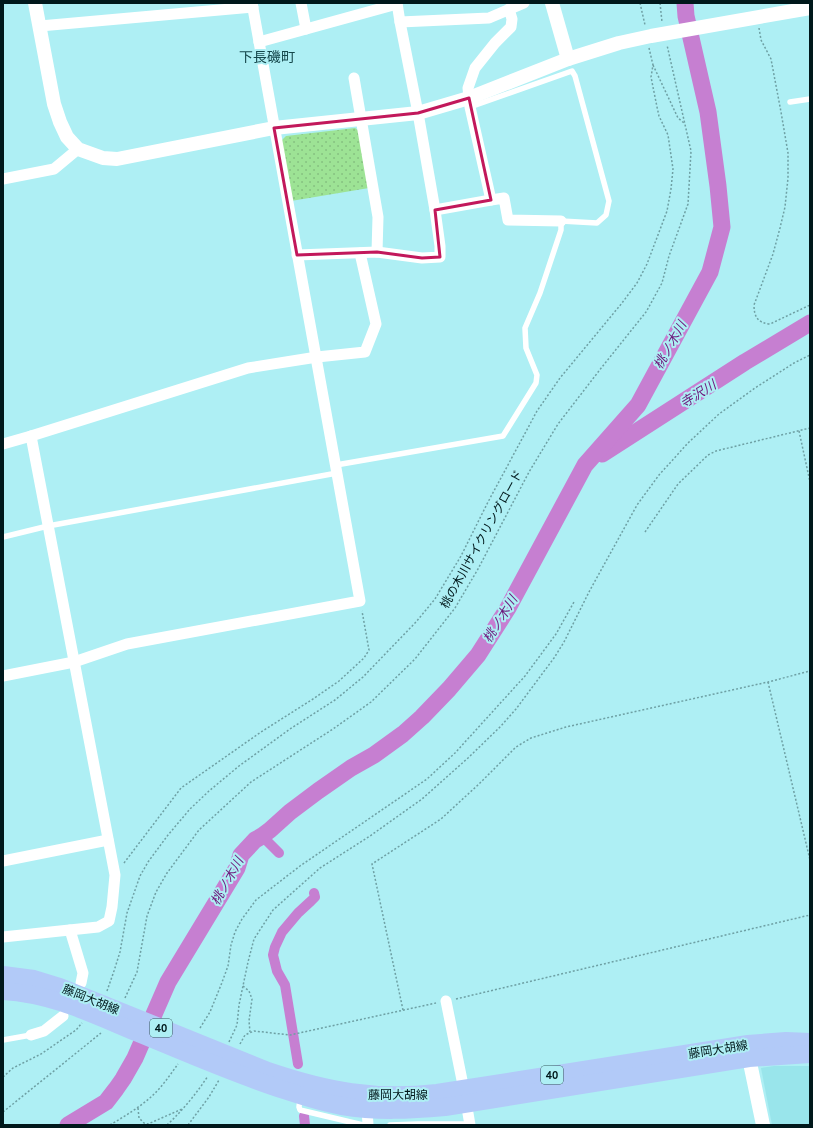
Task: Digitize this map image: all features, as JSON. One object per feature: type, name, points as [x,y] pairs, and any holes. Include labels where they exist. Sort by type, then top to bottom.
[{"type":"main road","name":"藤岡大胡線","points":[[3,975],[53,985],[99,1013]]},
{"type":"main road","name":"藤岡大胡線","points":[[3,991],[18,992],[48,998],[99,1013],[221,1059],[268,1071],[294,1080],[340,1091],[368,1094],[465,1097],[749,1058],[810,1054]]},
{"type":"main road","name":"藤岡大胡線","points":[[221,1059],[266,1085],[300,1096],[342,1106],[366,1120],[395,1110],[445,1107],[465,1097],[748,1044],[786,1041],[810,1042]]},
{"type":"street","points":[[36,3],[54,104],[67,137],[78,150],[103,158],[117,159],[274,128],[418,113],[470,103],[568,59],[619,43],[810,8]]},
{"type":"street","points":[[302,3],[306,29]]},
{"type":"street","points":[[259,42],[397,3],[418,113],[435,210],[440,257],[422,258],[377,252],[297,255]]},
{"type":"street","points":[[400,22],[489,18],[524,3]]},
{"type":"street","points":[[552,3],[568,59]]},
{"type":"street","points":[[3,676],[74,662],[127,644],[360,602],[317,357],[252,5],[40,26]]},
{"type":"street","points":[[490,200],[468,88],[475,68],[495,43],[511,27],[512,19],[508,10]]},
{"type":"street","points":[[354,78],[378,217],[377,252]]},
{"type":"street","points":[[3,179],[54,169],[78,150]]},
{"type":"street","points":[[435,210],[504,198],[508,220],[561,221]]},
{"type":"street","points":[[3,444],[248,368],[317,357],[365,352],[376,324],[360,252]]},
{"type":"street","points":[[3,937],[98,927],[109,921],[115,875],[31,436]]},
{"type":"street","points":[[3,861],[108,840]]},
{"type":"street","points":[[70,930],[84,973],[81,983]]},
{"type":"street","points":[[446,1001],[469,1125]]},
{"type":"street","points":[[31,1036],[44,1031],[63,1016]]},
{"type":"street","points":[[749,1058],[763,1125]]},
{"type":"lane","points":[[3,537],[48,526],[503,436],[536,383],[537,374],[526,348],[525,328],[540,293],[561,230],[561,221],[597,223],[606,215],[609,201],[575,76],[572,71],[470,103]]},
{"type":"lane","points":[[790,102],[810,99]]},
{"type":"lane","points":[[3,1040],[31,1036]]},
{"type":"lane","points":[[390,1125],[469,1125]]},
{"type":"path","points":[[640,3],[649,37],[653,66],[678,118],[685,124]]},
{"type":"path","points":[[660,3],[663,27]]},
{"type":"path","points":[[754,18],[761,40],[771,59],[788,153],[788,178],[785,207],[773,254],[754,305],[754,312],[757,318],[763,323],[770,324],[810,305]]},
{"type":"path","name":"桃の木川サイクリングロード","points":[[124,1000],[137,972],[147,916],[156,892],[166,873],[199,830],[251,782],[333,729],[371,702],[414,659],[455,608],[478,569],[529,472],[558,424],[646,312],[662,283],[669,256],[688,204],[691,152],[666,42]]},
{"type":"path","points":[[3,1112],[99,1013],[120,952],[127,913],[140,876],[148,862],[168,835],[190,809],[209,790],[290,729],[335,700],[363,677],[435,600],[461,556],[491,495],[537,411],[560,378],[637,283],[647,264],[667,211],[673,169],[668,135],[659,116],[651,77],[653,66]]},
{"type":"path","points":[[188,1125],[209,1097],[221,1059],[237,1025],[243,986],[254,939],[273,910],[320,868],[370,836],[422,799],[501,726],[516,709],[554,658],[637,505],[659,475],[688,442],[719,414],[755,388],[794,363],[810,355]]},
{"type":"path","points":[[645,532],[678,484],[708,455],[716,451],[810,428]]},
{"type":"path","points":[[799,431],[810,482]]},
{"type":"path","points":[[115,875],[181,788],[261,732],[313,699],[339,680],[364,658],[369,650],[360,602]]},
{"type":"path","points":[[198,1031],[210,1012],[221,985],[228,966],[231,945],[235,932],[242,919],[256,900],[300,866],[427,779],[455,753],[525,676],[556,634],[574,602]]},
{"type":"path","points":[[403,1010],[372,864],[441,819],[516,747],[531,738],[566,727],[768,682],[810,671]]},
{"type":"path","points":[[768,682],[810,860]]},
{"type":"path","points":[[167,1125],[194,1096],[221,1059],[245,1035],[250,1032],[254,1031],[290,1035],[446,1001],[810,915]]},
{"type":"path","points":[[243,986],[249,991],[252,999],[249,1021],[250,1032]]},
{"type":"path","points":[[3,1077],[13,1068],[40,1054],[99,1013]]},
{"type":"path","points":[[110,1125],[138,1108],[152,1096],[171,1074],[180,1060]]},
{"type":"path","points":[[138,1108],[139,1118],[144,1123],[148,1124],[184,1108]]},
{"type":"highlighted area","points":[[469,98],[491,200],[435,210],[440,257],[422,258],[377,252],[297,255],[274,128],[418,113]]},
{"type":"shaded area","points":[[774,1066],[810,1066],[810,1125],[772,1125],[761,1068]]},
{"type":"green space","points":[[355,128],[359,131],[369,188],[291,201],[281,141],[286,136]]},
{"type":"waterway","name":"桃ノ木川","points":[[68,1125],[106,1102],[123,1079],[135,1058],[168,982],[237,868],[241,855],[255,840],[270,830],[290,812],[318,791],[351,768],[374,755],[403,734],[449,689],[478,655],[508,608],[585,465],[638,405],[710,272],[722,227],[708,112],[686,16],[685,3]]},
{"type":"waterway","name":"寺沢川","points":[[602,454],[745,362],[810,323]]},
{"type":"waterway","points":[[262,836],[279,853]]},
{"type":"waterway","points":[[298,1064],[285,985],[277,971],[273,955],[282,932],[298,913],[315,897],[314,893]]},
{"type":"waterway","points":[[304,1116],[305,1125]]},
{"type":"district","name":"下長磯町","points":[[267,57]]}]
